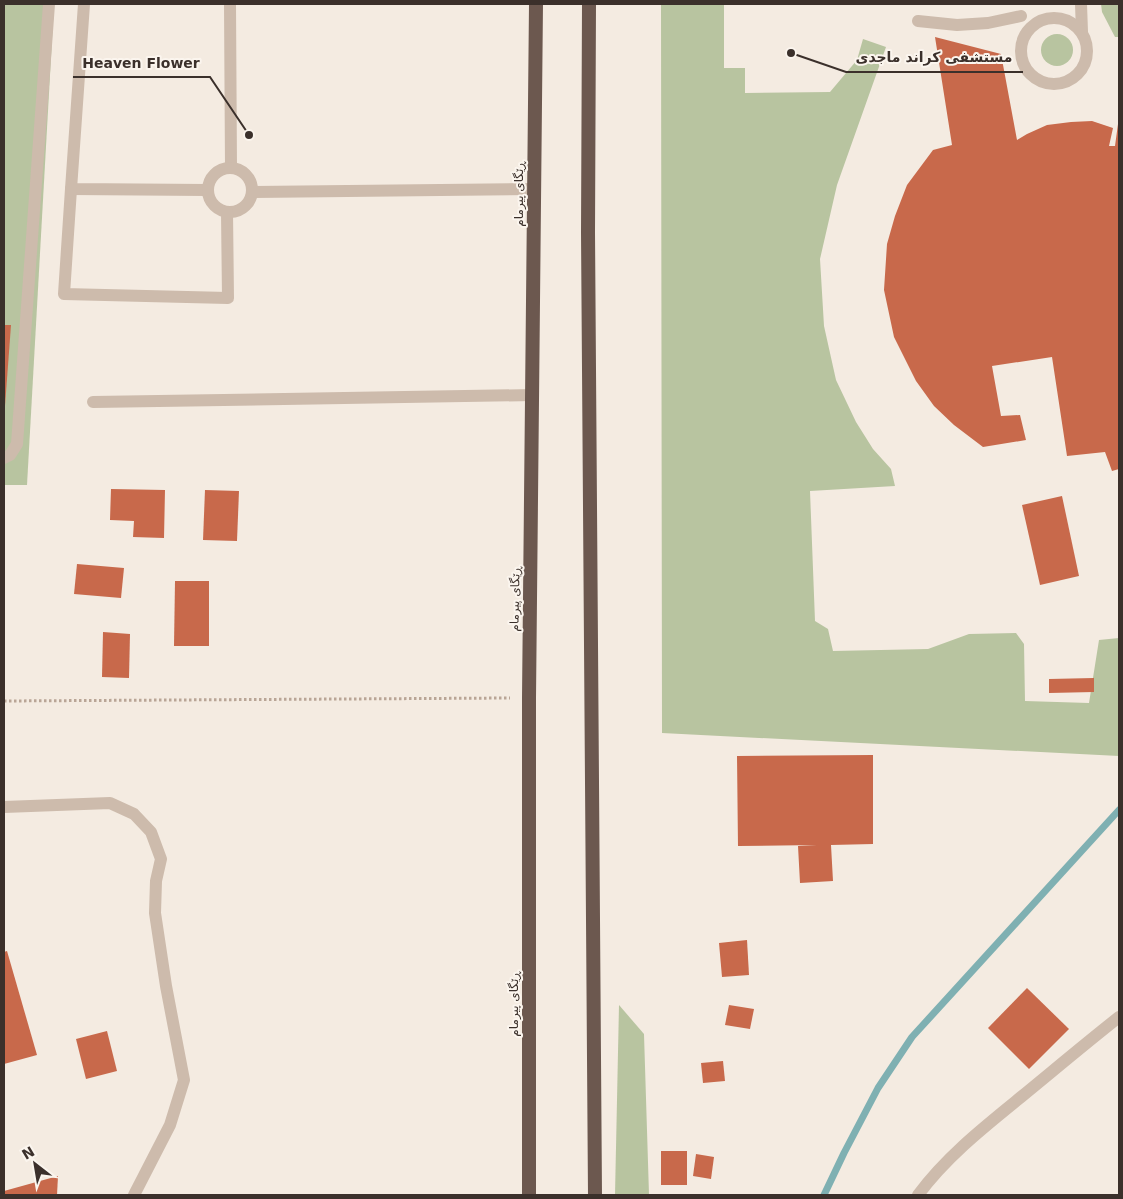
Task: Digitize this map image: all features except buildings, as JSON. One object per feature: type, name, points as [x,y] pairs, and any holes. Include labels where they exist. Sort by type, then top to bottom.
[{"type":"highway","name":"ڕێگای پیرمام","points":[[529,1195],[529,698],[536,4]]},
{"type":"highway","points":[[589,4],[588,232],[595,1195]]},
{"type":"street","points":[[4,458],[10,455],[16,444],[49,4]]},
{"type":"street","points":[[84,4],[64,294],[228,298],[227,212]]},
{"type":"street","points":[[230,4],[231,168]]},
{"type":"street","points":[[1081,4],[1082,32]]},
{"type":"street","points":[[918,21],[965,24],[988,23],[1021,10],[1022,59],[1026,69],[1033,77],[1042,82],[1052,84],[1063,83],[1073,79],[1086,62],[1088,52],[1087,41],[1075,24],[1066,20],[1056,17],[1046,18],[1029,29],[1023,38]]},
{"type":"street","points":[[231,168],[242,171],[247,176],[252,186],[252,192],[250,199],[241,210],[234,212],[220,211],[208,196],[208,183],[217,171],[231,168]]},
{"type":"street","points":[[252,192],[534,189]]},
{"type":"street","points":[[71,190],[207,190]]},
{"type":"street","points":[[92,402],[533,395]]},
{"type":"street","points":[[4,807],[110,803],[134,814],[151,832],[161,859],[156,881],[155,913],[166,986],[184,1080],[170,1125],[134,1195]]},
{"type":"street","points":[[918,1195],[965,1144],[1119,1017]]},
{"type":"path","points":[[4,701],[529,698]]},
{"type":"green space","points":[[4,4],[54,4],[27,485],[4,485]]},
{"type":"green space","points":[[661,4],[724,4],[724,68],[745,68],[745,93],[830,92],[857,60],[863,39],[886,47],[837,185],[820,259],[824,326],[836,380],[856,422],[873,449],[891,469],[895,486],[810,491],[815,621],[828,629],[833,651],[928,649],[969,634],[1016,633],[1024,644],[1025,701],[1089,703],[1099,640],[1119,638],[1119,756],[662,733]]},
{"type":"green space","points":[[1101,4],[1119,4],[1119,37],[1115,37],[1102,12]]},
{"type":"green space","points":[[1057,34],[1063,35],[1068,39],[1072,44],[1072,56],[1068,61],[1063,65],[1057,66],[1051,65],[1046,61],[1042,56],[1041,50],[1042,44],[1046,39],[1051,35]]},
{"type":"green space","points":[[619,1005],[644,1034],[649,1195],[615,1195]]},
{"type":"waterway","points":[[824,1195],[878,1088],[912,1037],[1119,810]]},
{"type":"place","name":"مستشفی کراند ماجدی","points":[[791,53]]},
{"type":"place","name":"Heaven Flower","points":[[249,135]]}]
